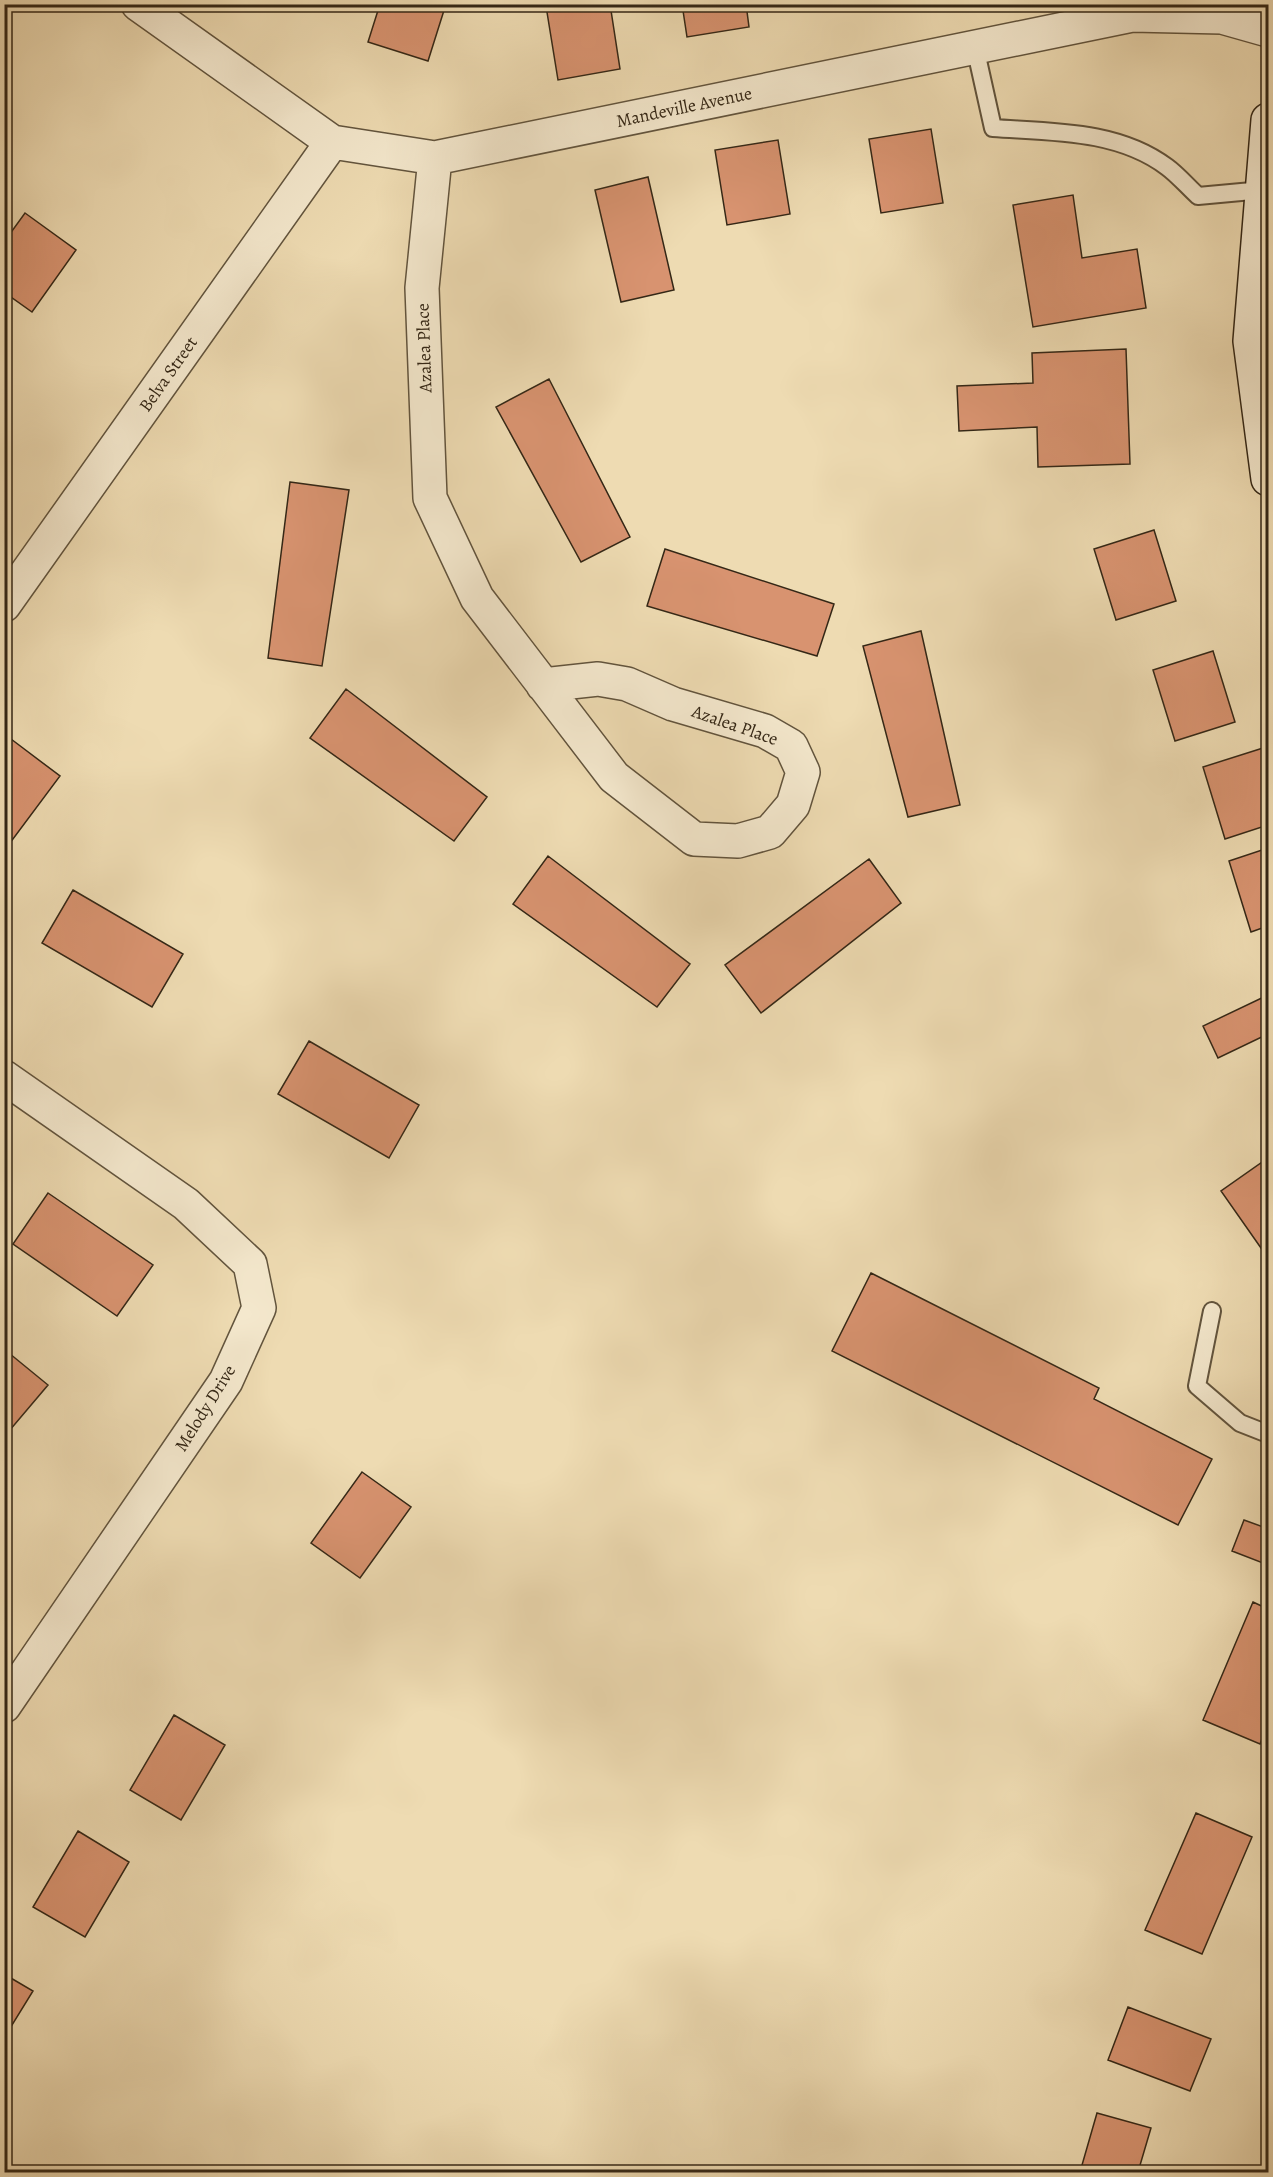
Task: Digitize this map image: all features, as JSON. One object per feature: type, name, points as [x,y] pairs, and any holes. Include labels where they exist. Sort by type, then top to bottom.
[{"type":"street","name":"Mandeville Avenue","points":[[138,4],[332,142],[435,158],[975,47],[1076,15],[1222,17],[1269,30]]},
{"type":"street","points":[[1269,120],[1264,202],[1250,341],[1269,479]]},
{"type":"street","name":"Belva Street","points":[[4,605],[332,142]]},
{"type":"street","name":"Azalea Place","points":[[435,158],[422,288],[430,498],[477,598],[543,686],[614,777],[694,839],[738,841],[770,832],[793,805],[803,772],[791,746],[765,731],[673,704],[627,684],[598,679],[543,686]]},
{"type":"street","name":"Melody Drive","points":[[4,1077],[186,1204],[250,1264],[259,1308],[226,1381],[4,1706]]},
{"type":"lane","points":[[975,47],[993,128],[1101,138],[1133,148],[1167,167],[1198,196],[1264,202]]},
{"type":"lane","points":[[1212,1311],[1197,1386],[1240,1423],[1269,1434]]},
{"type":"building","points":[[380,4],[446,4],[428,61],[368,42]]},
{"type":"building","points":[[610,4],[620,69],[558,80],[546,6]]},
{"type":"building","points":[[682,4],[746,4],[749,27],[687,37]]},
{"type":"building","points":[[931,129],[943,203],[881,213],[869,139]]},
{"type":"building","points":[[778,140],[790,214],[727,225],[715,150]]},
{"type":"building","points":[[648,177],[674,290],[621,302],[595,190]]},
{"type":"building","points":[[1073,195],[1082,258],[1137,249],[1146,308],[1033,327],[1013,205]]},
{"type":"building","points":[[25,213],[76,250],[32,312],[4,292],[4,242]]},
{"type":"building","points":[[1126,349],[1130,464],[1038,467],[1037,427],[959,431],[957,386],[1033,383],[1032,353]]},
{"type":"building","points":[[549,379],[630,537],[581,562],[496,407]]},
{"type":"building","points":[[290,482],[349,490],[322,666],[268,658]]},
{"type":"building","points":[[1154,530],[1176,601],[1116,620],[1094,549]]},
{"type":"building","points":[[665,549],[834,604],[817,656],[647,606]]},
{"type":"building","points":[[921,631],[960,805],[908,817],[863,646]]},
{"type":"building","points":[[1213,651],[1235,722],[1175,741],[1153,670]]},
{"type":"building","points":[[346,689],[487,797],[454,841],[310,738]]},
{"type":"building","points":[[11,739],[60,776],[4,851],[4,748]]},
{"type":"building","points":[[1263,748],[1268,766],[1268,825],[1225,839],[1203,767]]},
{"type":"building","points":[[1268,848],[1268,926],[1251,932],[1229,861]]},
{"type":"building","points":[[548,856],[690,964],[657,1007],[513,904]]},
{"type":"building","points":[[869,859],[901,903],[761,1013],[725,965]]},
{"type":"building","points":[[73,890],[183,954],[152,1007],[42,943]]},
{"type":"building","points":[[1268,995],[1268,1034],[1218,1058],[1203,1026]]},
{"type":"building","points":[[309,1041],[419,1105],[389,1158],[278,1094]]},
{"type":"building","points":[[1268,1158],[1268,1258],[1221,1191]]},
{"type":"building","points":[[48,1193],[153,1265],[117,1316],[13,1244]]},
{"type":"building","points":[[871,1273],[1099,1388],[1094,1399],[1212,1459],[1178,1525],[832,1351]]},
{"type":"building","points":[[4,1349],[48,1385],[4,1437]]},
{"type":"building","points":[[362,1472],[411,1507],[360,1578],[311,1543]]},
{"type":"building","points":[[1244,1520],[1266,1528],[1268,1521],[1268,1565],[1232,1551]]},
{"type":"building","points":[[1253,1602],[1268,1609],[1268,1723],[1260,1744],[1203,1720]]},
{"type":"building","points":[[174,1715],[225,1745],[181,1820],[130,1790]]},
{"type":"building","points":[[1196,1813],[1252,1837],[1202,1954],[1145,1930]]},
{"type":"building","points":[[78,1831],[129,1862],[85,1937],[33,1907]]},
{"type":"building","points":[[4,1974],[33,1991],[4,2038]]},
{"type":"building","points":[[1128,2007],[1211,2039],[1190,2091],[1108,2060]]},
{"type":"building","points":[[1097,2113],[1151,2128],[1138,2172],[1080,2172]]}]
